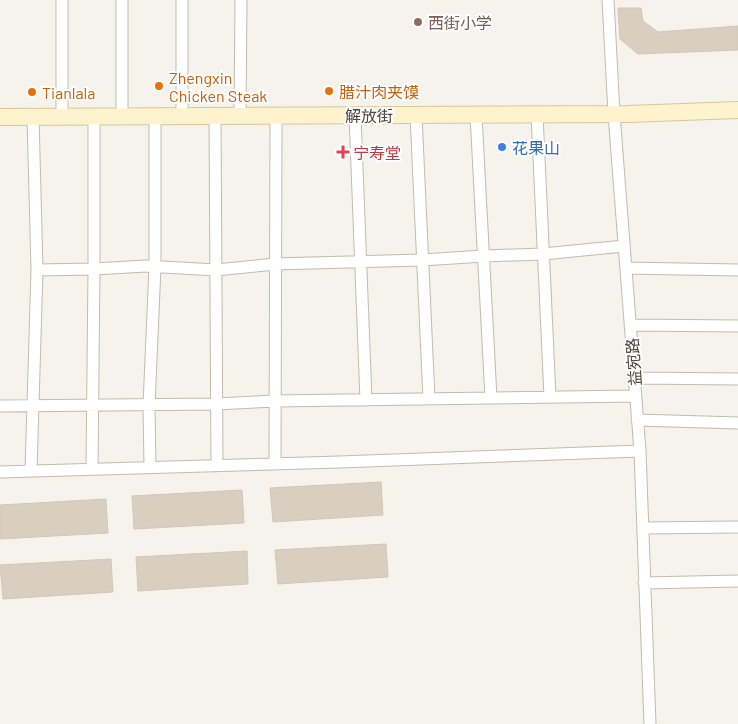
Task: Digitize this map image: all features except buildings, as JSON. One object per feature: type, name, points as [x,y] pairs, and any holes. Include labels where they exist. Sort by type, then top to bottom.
[{"type":"main road","points":[[0,106],[62,111],[614,109],[738,101]]},
{"type":"main road","name":"解放街","points":[[0,117],[33,116],[62,111],[94,116],[122,111],[155,116],[182,111],[215,116],[241,111],[276,115],[476,115],[537,114],[614,109],[738,110]]},
{"type":"street","points":[[62,0],[62,111]]},
{"type":"street","points":[[122,0],[122,111]]},
{"type":"street","points":[[182,0],[182,111]]},
{"type":"street","points":[[241,0],[241,111]]},
{"type":"street","name":"益宛路","points":[[608,0],[614,109],[640,451],[650,724]]},
{"type":"street","points":[[537,114],[550,397]]},
{"type":"street","points":[[275,464],[276,115]]},
{"type":"street","points":[[356,115],[366,400]]},
{"type":"street","points":[[416,115],[429,399]]},
{"type":"street","points":[[476,115],[492,398]]},
{"type":"street","points":[[31,471],[37,270],[33,116]]},
{"type":"street","points":[[92,469],[94,116]]},
{"type":"street","points":[[150,467],[155,116]]},
{"type":"street","points":[[215,116],[217,465]]},
{"type":"street","points":[[37,270],[146,266],[216,270],[275,264],[543,254],[624,246]]},
{"type":"street","points":[[626,268],[738,270]]},
{"type":"street","points":[[630,325],[738,326]]},
{"type":"street","points":[[634,378],[738,379]]},
{"type":"street","points":[[0,406],[635,396]]},
{"type":"street","points":[[637,420],[738,423]]},
{"type":"street","points":[[0,472],[640,451]]},
{"type":"street","points":[[643,528],[738,528]]},
{"type":"street","points":[[644,583],[738,581]]},
{"type":"place","name":"西街小学","points":[[418,22]]},
{"type":"place","name":"Zhengxin Chicken Steak","points":[[159,86]]},
{"type":"place","name":"腊汁肉夹馍","points":[[329,91]]},
{"type":"place","name":"Tianlala","points":[[32,92]]},
{"type":"place","name":"花果山","points":[[502,147]]},
{"type":"place","name":"宁寿堂","points":[[343,152]]}]
